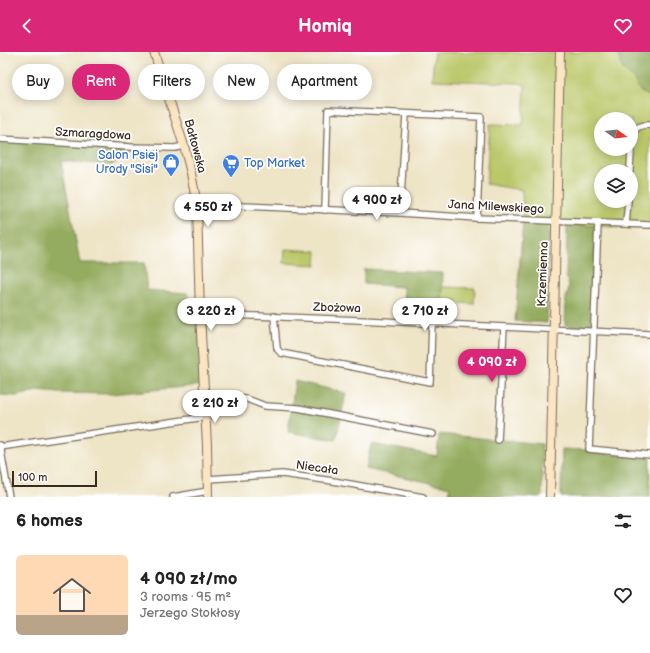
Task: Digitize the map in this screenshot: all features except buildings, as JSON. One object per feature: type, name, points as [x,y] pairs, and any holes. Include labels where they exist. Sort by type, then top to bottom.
[{"type":"main road","name":"Bałtowska","points":[[154,52],[184,146],[197,205],[208,494]]},
{"type":"main road","name":"Krzemienna","points":[[550,497],[555,329],[560,52]]},
{"type":"street","points":[[325,210],[328,110],[481,117],[477,218]]},
{"type":"street","points":[[400,213],[406,114]]},
{"type":"street","points":[[630,164],[632,138],[634,131],[641,126],[650,125]]},
{"type":"street","name":"Szmaragdowa","points":[[0,139],[130,147],[175,148],[184,146]]},
{"type":"street","name":"Jana Milewskiego","points":[[197,205],[229,205],[477,218],[650,225]]},
{"type":"street","points":[[626,224],[627,208]]},
{"type":"street","points":[[598,223],[589,449],[650,455]]},
{"type":"street","name":"Zbożowa","points":[[200,314],[432,323],[650,334]]},
{"type":"street","points":[[274,316],[276,348],[281,353],[430,382],[432,323]]},
{"type":"street","points":[[498,440],[504,327]]},
{"type":"street","points":[[205,397],[247,399],[265,406],[298,408],[433,434]]},
{"type":"street","points":[[9,497],[0,446],[205,417]]},
{"type":"street","name":"Niecała","points":[[208,479],[282,474],[333,481],[422,497]]},
{"type":"street","points":[[173,497],[208,494]]},
{"type":"green space","points":[[434,52],[617,52],[623,69],[634,80],[641,92],[650,96],[650,229],[523,223],[522,190],[486,184],[490,124],[523,125],[525,85],[519,83],[432,80]]},
{"type":"green space","points":[[617,52],[650,52],[650,96],[641,92],[634,80],[623,69]]},
{"type":"green space","points":[[0,139],[138,147],[111,165],[61,161],[80,263],[144,263],[147,290],[187,293],[200,314],[204,385],[111,394],[37,391],[17,396],[0,395]]},
{"type":"green space","points":[[523,223],[547,225],[549,228],[547,323],[515,321]]},
{"type":"green space","points":[[567,226],[597,226],[591,325],[585,329],[565,325],[566,298],[569,286],[566,275]]},
{"type":"green space","points":[[285,249],[317,251],[316,265],[284,263]]},
{"type":"green space","points":[[364,269],[443,273],[443,310],[405,307],[404,287],[364,284]]},
{"type":"green space","points":[[443,287],[475,288],[474,304],[442,302]]},
{"type":"green space","points":[[295,381],[346,393],[336,440],[288,432]]},
{"type":"green space","points":[[439,434],[542,444],[542,497],[449,497],[450,487],[366,469],[371,444],[437,456]]},
{"type":"green space","points":[[562,449],[587,450],[587,452],[650,458],[650,497],[561,497]]},
{"type":"place","name":"Salon Psiej Urody \"Sisi\"","points":[[171,177]]},
{"type":"place","name":"Top Market","points":[[231,178]]}]
